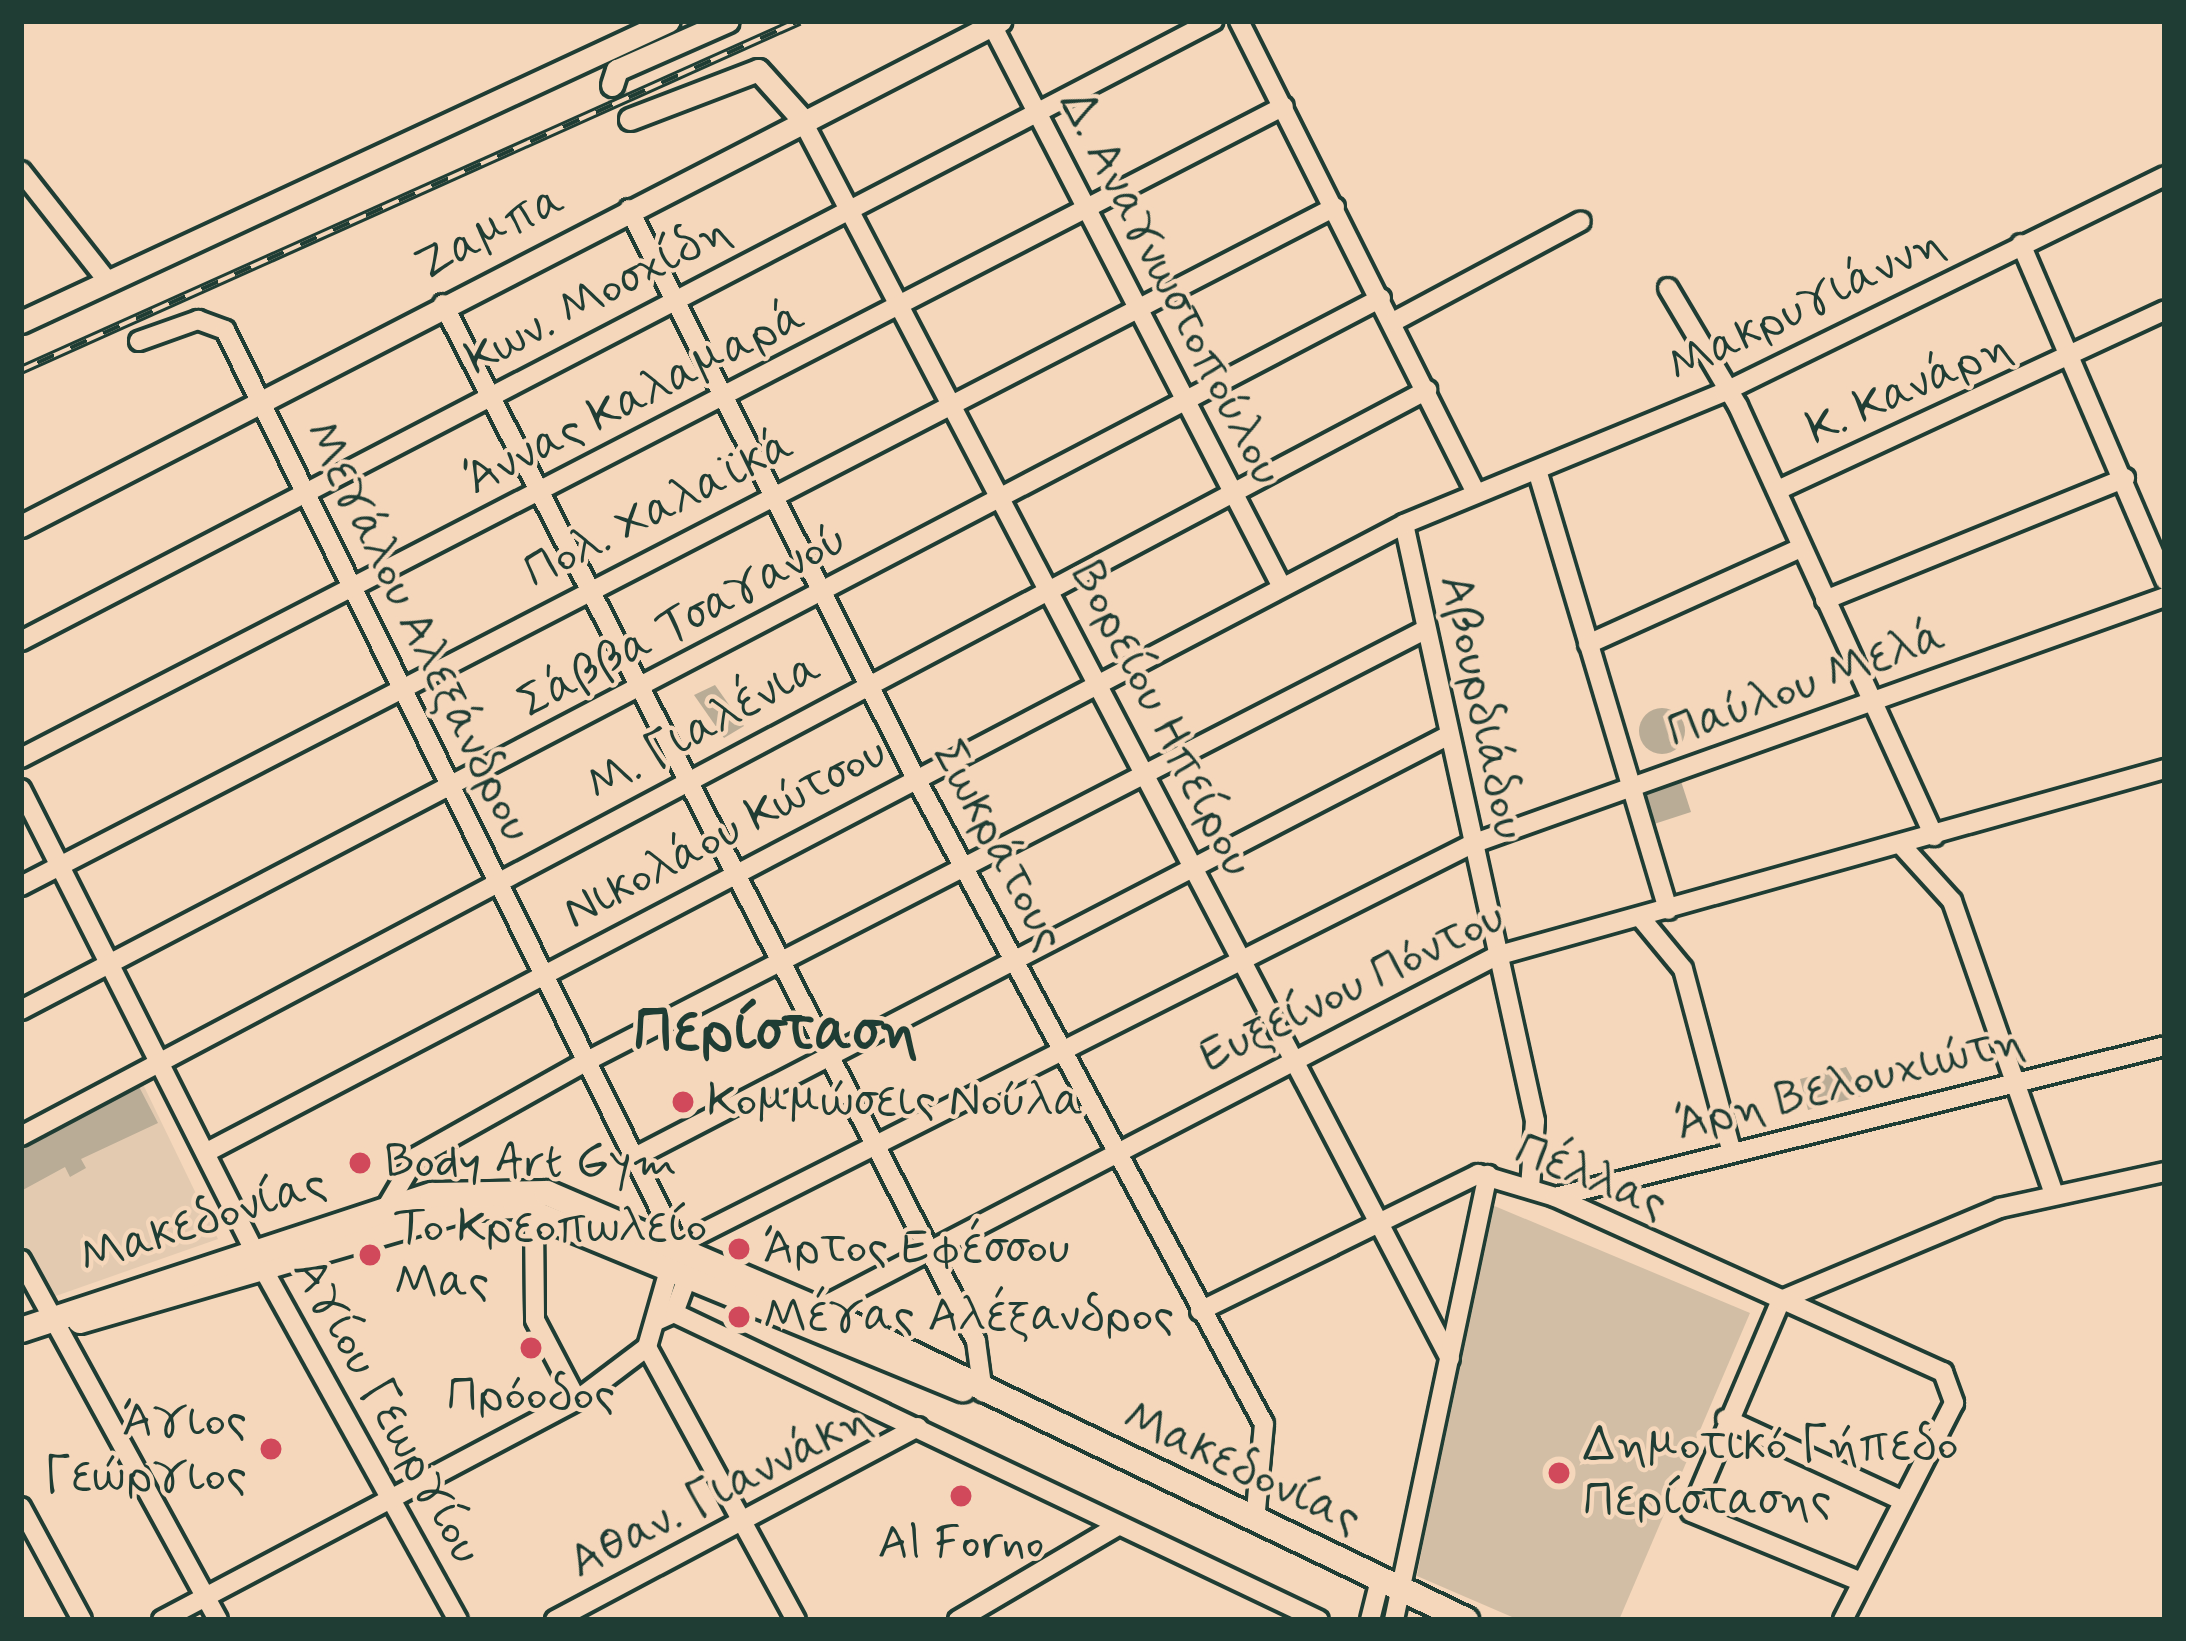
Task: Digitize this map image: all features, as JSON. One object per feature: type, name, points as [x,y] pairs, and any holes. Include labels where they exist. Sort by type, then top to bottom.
[{"type":"main road","name":"Μακεδονίας","points":[[21,1330],[257,1257],[386,1208],[471,1189],[535,1191],[928,1382],[983,1393]]},
{"type":"main road","name":"Μακεδονίας","points":[[257,1257],[516,1206],[818,1309],[983,1393],[1466,1620]]},
{"type":"street","points":[[21,322],[669,21]]},
{"type":"street","points":[[612,86],[617,70],[728,21]]},
{"type":"street","name":"Κων. Μοσχίδη","points":[[21,641],[674,297],[1214,21]]},
{"type":"street","points":[[1239,21],[1382,298],[1474,491]]},
{"type":"street","name":"Δ. Αναγνωστοπούλου","points":[[996,23],[1136,309],[1282,587]]},
{"type":"street","name":"Ζαμπα","points":[[21,526],[801,118],[996,23]]},
{"type":"street","points":[[630,119],[758,70],[801,118]]},
{"type":"street","name":"Άννας Καλαμαρά","points":[[21,758],[1087,212],[1284,106]]},
{"type":"street","name":"Βορείου Ηπείρου","points":[[801,118],[855,204],[907,303],[1193,868],[1450,1359]]},
{"type":"street","points":[[21,171],[109,283]]},
{"type":"street","name":"Μακρυγιάννη","points":[[1474,491],[1537,470],[1724,392],[2165,176]]},
{"type":"street","name":"Πολ. Χαλαϊκά","points":[[21,886],[774,492],[1335,207]]},
{"type":"street","name":"Σωκράτους","points":[[629,209],[915,777],[1268,1436],[1255,1521]]},
{"type":"street","points":[[1393,322],[1581,221]]},
{"type":"street","points":[[2021,244],[2165,580]]},
{"type":"street","points":[[1668,288],[1778,490],[1825,600],[1878,700],[1934,836]]},
{"type":"street","name":"Σάββα Τσαγανού","points":[[21,1010],[453,789],[638,687],[1382,298]]},
{"type":"street","points":[[443,304],[976,1341],[983,1393]]},
{"type":"street","name":"Κ. Κανάρη","points":[[1778,490],[2165,310]]},
{"type":"street","name":"Μεγάλου Αλεξάνδρου","points":[[139,341],[212,320],[261,401],[635,1157],[680,1259]]},
{"type":"street","name":"Μ. Γιαλένια","points":[[21,1136],[1230,488],[1427,390]]},
{"type":"street","points":[[1537,470],[1668,910]]},
{"type":"street","points":[[1825,600],[2125,478]]},
{"type":"street","name":"Νικολάου Κώτσου","points":[[207,1152],[915,777],[1474,491]]},
{"type":"street","name":"Αβουρδιάδου","points":[[1404,524],[1535,1121],[1530,1188]]},
{"type":"street","points":[[1588,644],[1801,548]]},
{"type":"street","name":"Παύλου Μελά","points":[[680,1259],[1241,956],[1472,844],[2165,597]]},
{"type":"street","points":[[386,1208],[416,1156],[587,1061],[1145,769],[1425,630]]},
{"type":"street","points":[[635,1157],[1449,735]]},
{"type":"street","name":"Ευξείνου Πόντου","points":[[818,1309],[924,1245],[1496,956],[1903,848],[2165,769]]},
{"type":"street","name":"Αγίου Γεωργίου","points":[[21,789],[257,1257],[458,1620]]},
{"type":"street","points":[[1903,848],[1952,901],[2053,1191]]},
{"type":"street","points":[[1640,917],[1683,968],[1732,1153]]},
{"type":"street","name":"Άρη Βελουχιώτη","points":[[1555,1197],[2165,1046]]},
{"type":"street","points":[[1859,1582],[1694,1516],[1726,1419],[1781,1300],[2053,1191],[2165,1172]]},
{"type":"street","points":[[1370,1620],[1390,1585],[1450,1359],[1488,1175]]},
{"type":"street","name":"Πέλλας","points":[[1200,1311],[1376,1222],[1488,1175],[1555,1197],[1954,1384],[1901,1500]]},
{"type":"street","points":[[534,1221],[535,1320],[577,1400]]},
{"type":"street","points":[[162,1620],[577,1400],[646,1347],[666,1317],[680,1259]]},
{"type":"street","points":[[21,1261],[218,1620]]},
{"type":"street","points":[[666,1317],[918,1427],[1116,1527],[1319,1620]]},
{"type":"street","points":[[646,1347],[796,1620]]},
{"type":"street","points":[[1726,1419],[1901,1500],[1844,1620]]},
{"type":"street","name":"Αθαν. Γιαννάκη","points":[[555,1620],[918,1427]]},
{"type":"street","points":[[21,1508],[82,1620]]},
{"type":"street","points":[[958,1620],[1116,1527]]},
{"type":"street","points":[[1390,1585],[1394,1620]]},
{"type":"shaded area","points":[[139,1076],[218,1239],[50,1298],[21,1245],[21,1129]]},
{"type":"shaded area","name":"Δημοτικό Γήπεδο Περίστασης","points":[[1485,1202],[1750,1313],[1619,1620],[1519,1620],[1417,1576]]},
{"type":"building","points":[[715,685],[744,726],[724,738],[694,695]]},
{"type":"building","points":[[1662,708],[1678,715],[1685,731],[1678,747],[1662,754],[1646,747],[1639,731],[1646,715]]},
{"type":"building","points":[[1679,775],[1691,812],[1651,825],[1639,787]]},
{"type":"building","points":[[1846,1067],[1862,1096],[1808,1110],[1800,1079]]},
{"type":"building","points":[[135,1079],[158,1123],[81,1159],[86,1168],[70,1177],[65,1167],[21,1191],[21,1140],[59,1120],[64,1128]]},
{"type":"tunnel","points":[[612,85],[630,119]]},
{"type":"railway","points":[[21,370],[799,21]]},
{"type":"place","name":"Κομμώσεις Νούλα","points":[[683,1102]]},
{"type":"place","name":"Body Art Gym","points":[[360,1163]]},
{"type":"place","name":"Άρτος Εφέσσου","points":[[739,1249]]},
{"type":"place","name":"Το Κρεοπωλείο Μας","points":[[370,1255]]},
{"type":"place","name":"Μέγας Αλέξανδρος","points":[[739,1317]]},
{"type":"place","name":"Πρόοδος","points":[[531,1348]]},
{"type":"place","name":"Άγιος Γεώργιος","points":[[271,1449]]},
{"type":"place","name":"Δημοτικό Γήπεδο Περίστασης","points":[[1559,1473]]},
{"type":"place","name":"Al Forno","points":[[961,1496]]},
{"type":"district","name":"Περίσταση","points":[[776,1032]]}]
